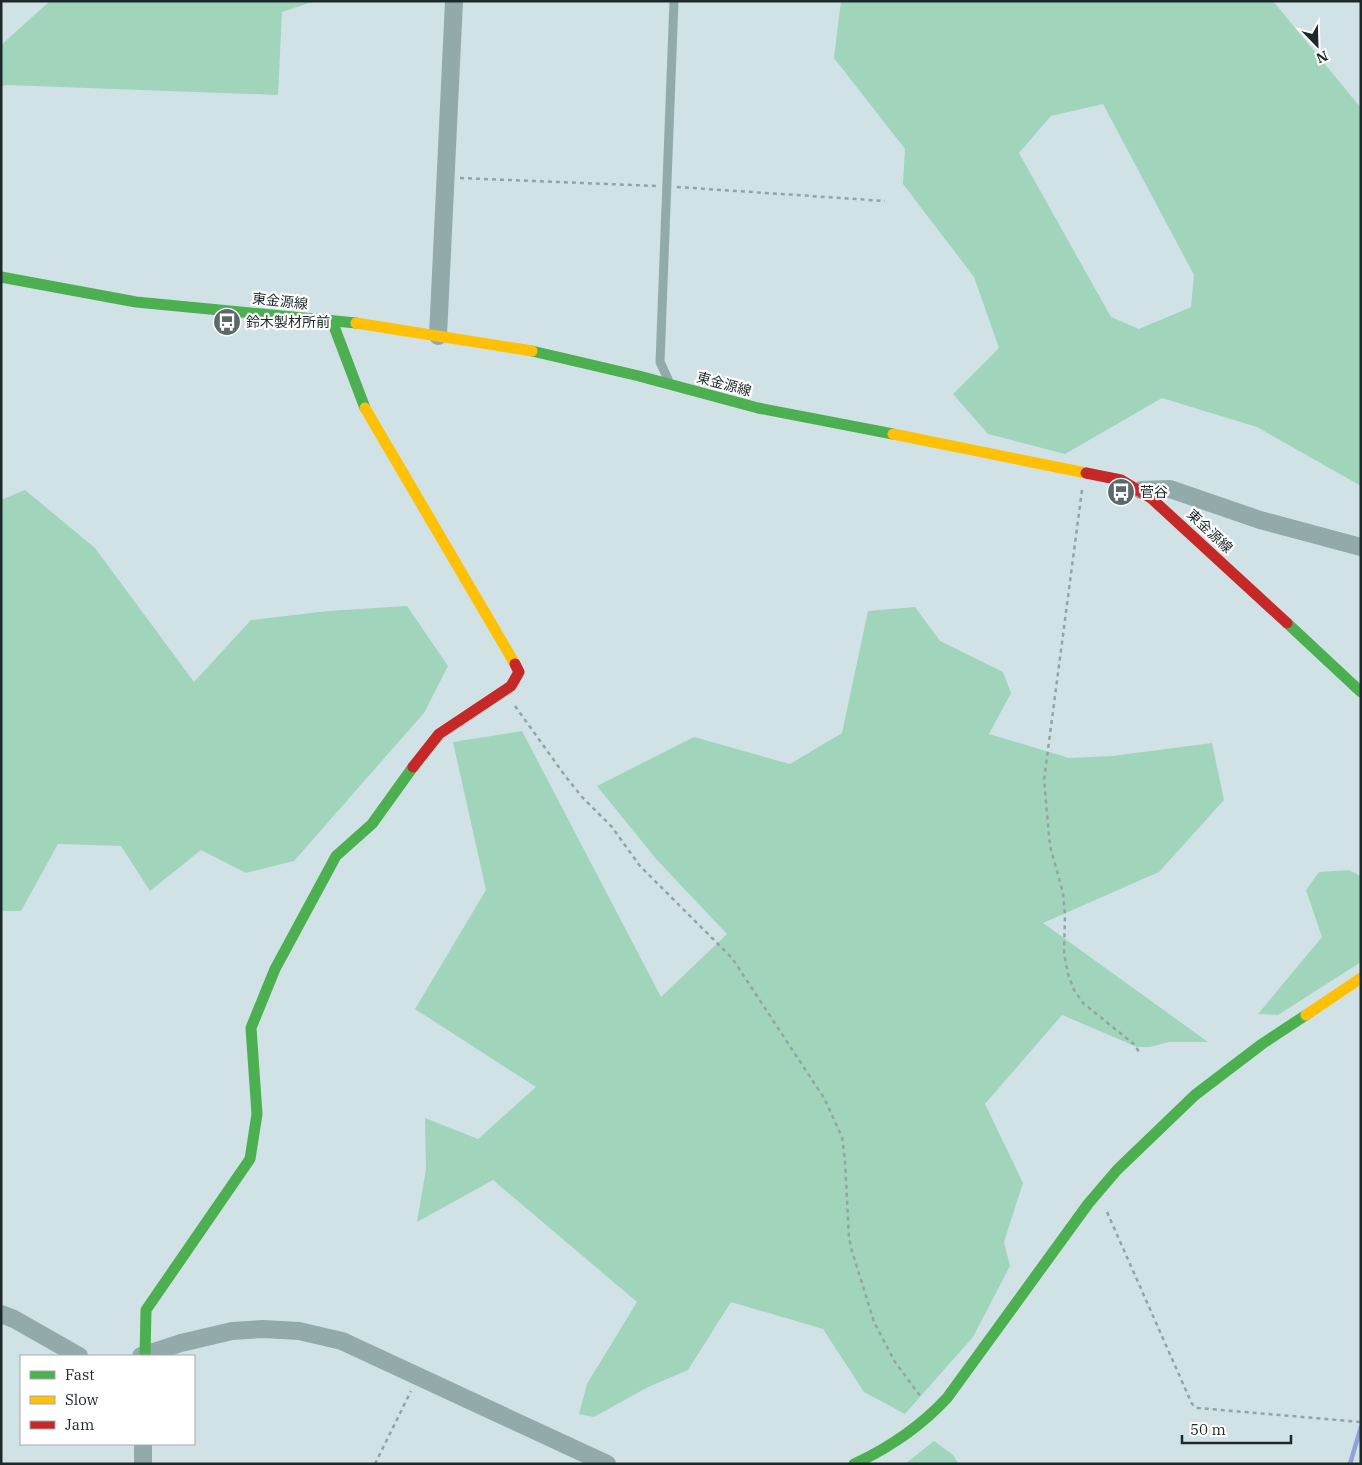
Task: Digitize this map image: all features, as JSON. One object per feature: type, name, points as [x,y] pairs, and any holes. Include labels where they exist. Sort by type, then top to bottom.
[{"type":"street","points":[[438,336],[454,1]]},
{"type":"street","name":"東金源線","points":[[1,277],[136,302],[368,324],[532,351],[639,376],[758,408],[1121,481],[1142,490],[1162,507],[1361,692]]},
{"type":"street","points":[[143,1355],[146,1310],[250,1159],[257,1114],[251,1028],[275,969],[336,856],[372,824],[439,734],[511,686],[519,672],[368,415],[332,321]]},
{"type":"street","points":[[1142,490],[1170,489],[1260,520],[1361,547]]},
{"type":"street","points":[[854,1464],[895,1440],[933,1414],[947,1398],[1088,1204],[1116,1170],[1195,1095],[1262,1044],[1361,978]]},
{"type":"street","points":[[1,1314],[14,1319],[77,1355]]},
{"type":"street","points":[[146,1355],[181,1343],[232,1331],[278,1330],[319,1335],[342,1341],[607,1464]]},
{"type":"street","points":[[143,1445],[143,1464]]},
{"type":"lane","points":[[671,385],[660,362],[674,1]]},
{"type":"path","points":[[1084,474],[1044,780],[1048,830],[1050,846],[1063,893],[1065,915],[1064,953],[1068,974],[1074,990],[1083,1002],[1135,1045],[1140,1054]]},
{"type":"path","points":[[504,690],[566,777],[582,797],[612,827],[640,866],[732,958],[824,1098],[842,1137],[849,1238],[874,1322],[895,1362],[933,1414]]},
{"type":"path","points":[[1098,1193],[1192,1404],[1198,1408],[1361,1422]]},
{"type":"path","points":[[375,1464],[414,1385]]},
{"type":"green space","points":[[50,1],[315,1],[282,12],[278,95],[1,86],[1,45]]},
{"type":"green space","points":[[841,1],[1273,1],[1361,108],[1361,486],[1257,427],[1162,398],[1065,454],[988,434],[953,394],[999,348],[974,277],[903,184],[905,149],[834,58]],"holes":[[[1103,104],[1194,275],[1191,307],[1139,329],[1111,317],[1019,153],[1051,116]]]},
{"type":"green space","points":[[25,490],[95,548],[194,682],[251,620],[328,611],[407,606],[448,666],[424,713],[294,861],[246,873],[201,850],[150,891],[121,846],[58,844],[21,911],[1,911],[1,500]]},
{"type":"green space","points":[[915,607],[940,641],[1003,672],[1011,693],[989,734],[1069,758],[1112,756],[1212,743],[1224,800],[1159,872],[1043,923],[1208,1042],[1169,1042],[1150,1047],[1137,1047],[1062,1015],[985,1104],[1023,1183],[1004,1242],[1010,1266],[973,1337],[905,1414],[864,1392],[823,1329],[731,1302],[688,1370],[648,1387],[594,1417],[579,1414],[587,1384],[637,1302],[493,1180],[417,1222],[426,1169],[425,1118],[478,1139],[536,1087],[415,1009],[486,890],[453,742],[522,731],[661,997],[727,934],[657,860],[597,786],[694,737],[790,764],[842,733],[868,611]]},
{"type":"green space","points":[[1349,870],[1361,876],[1361,962],[1278,1015],[1258,1014],[1322,937],[1306,890],[1319,872]]},
{"type":"green space","points":[[934,1441],[953,1455],[959,1464],[905,1464]]},
{"type":"waterway","points":[[1350,1464],[1361,1427]]},
{"type":"traffic: fast","points":[[1,277],[136,302],[356,323]]},
{"type":"traffic: fast","points":[[332,321],[365,408]]},
{"type":"traffic: fast","points":[[532,351],[639,376],[758,408],[893,434]]},
{"type":"traffic: fast","points":[[1287,623],[1361,692]]},
{"type":"traffic: fast","points":[[145,1355],[146,1310],[250,1159],[257,1114],[251,1028],[275,969],[336,856],[372,824],[413,767]]},
{"type":"traffic: fast","points":[[854,1464],[904,1436],[947,1398],[1088,1204],[1117,1170],[1195,1095],[1262,1044],[1306,1015]]},
{"type":"traffic: slow","points":[[356,323],[532,351]]},
{"type":"traffic: slow","points":[[365,408],[515,664]]},
{"type":"traffic: slow","points":[[893,434],[1086,473]]},
{"type":"traffic: slow","points":[[1306,1015],[1361,978]]},
{"type":"traffic: jam","points":[[1086,473],[1121,480],[1151,498],[1287,623]]},
{"type":"traffic: jam","points":[[413,767],[439,734],[511,686],[519,672],[515,664]]},
{"type":"place","name":"鈴木製材所前","points":[[227,322]]},
{"type":"place","name":"菅谷","points":[[1121,492]]}]
